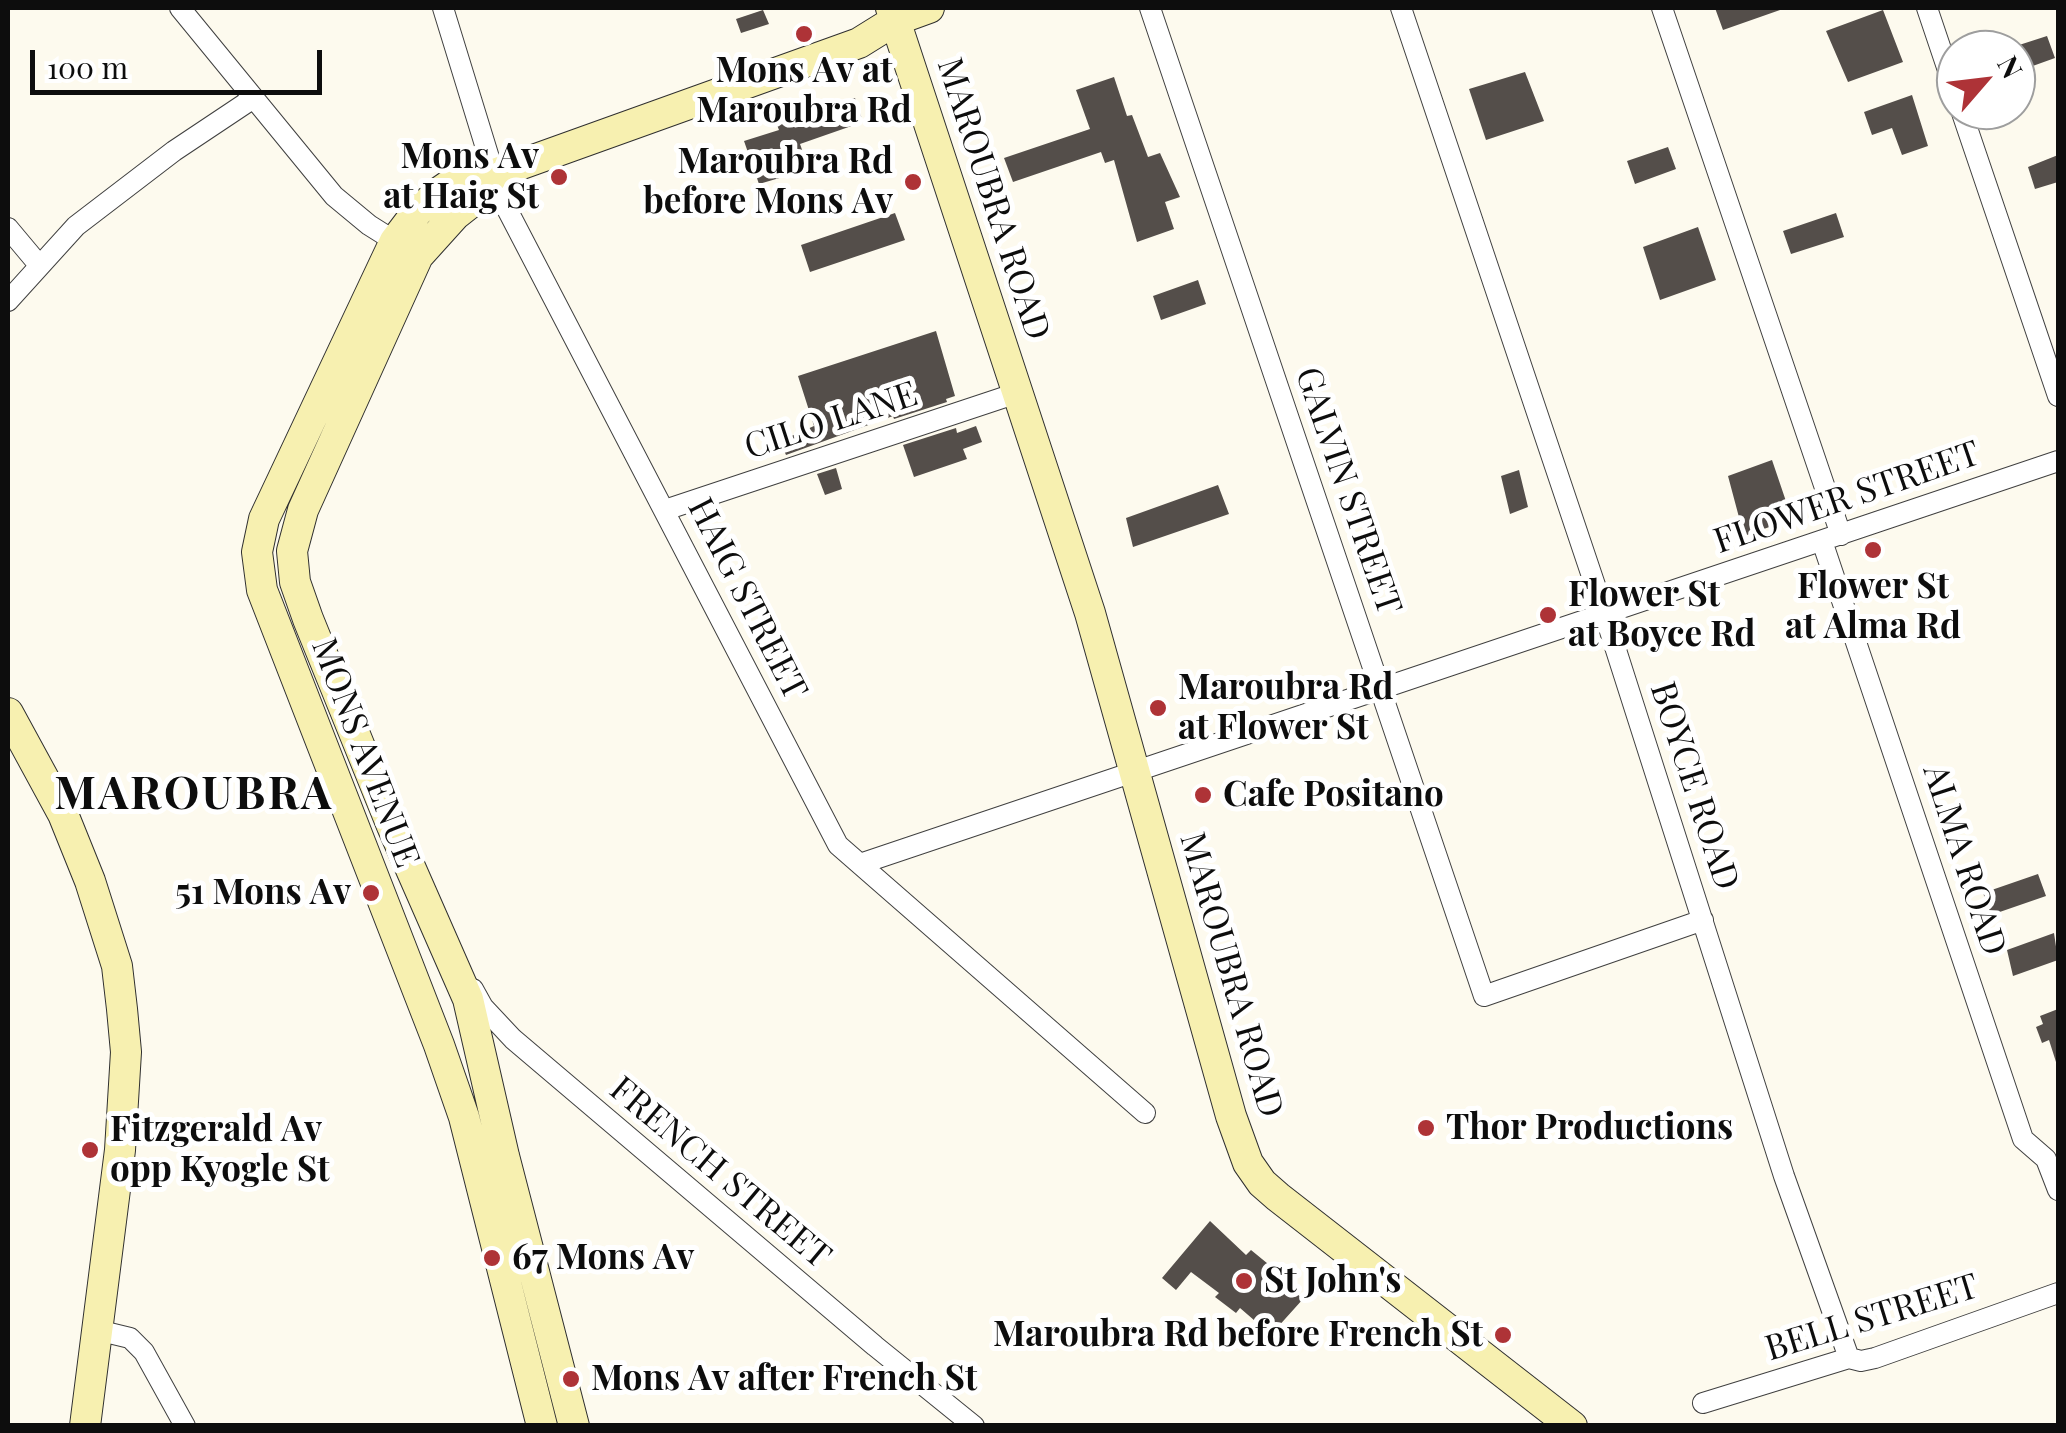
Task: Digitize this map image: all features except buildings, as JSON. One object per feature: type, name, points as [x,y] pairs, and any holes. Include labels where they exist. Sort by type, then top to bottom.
[{"type":"street","points":[[180,8],[334,196],[368,225],[407,249]]},
{"type":"street","name":"HAIG STREET","points":[[444,8],[508,211],[838,845],[1145,1113]]},
{"type":"street","name":"MONS AVENUE","points":[[574,1426],[497,1129],[468,998],[392,826],[308,618],[295,582],[292,551],[303,510],[407,249],[416,212],[462,177],[494,174],[859,43],[894,14],[929,8]]},
{"type":"street","name":"GALVIN STREET","points":[[1150,8],[1484,996],[1703,920]]},
{"type":"street","name":"BOYCE ROAD","points":[[1400,8],[1604,614],[1778,1157],[1849,1358]]},
{"type":"street","name":"ALMA ROAD","points":[[1662,8],[2022,1139],[2046,1159],[2058,1190]]},
{"type":"street","points":[[1927,8],[1936,35]]},
{"type":"street","name":"MAROUBRA ROAD","points":[[894,14],[1090,612],[1231,1116],[1248,1163],[1278,1197],[1572,1426]]},
{"type":"street","points":[[8,301],[76,226],[174,150],[252,99]]},
{"type":"street","points":[[1969,130],[2058,396]]},
{"type":"street","points":[[8,228],[39,265]]},
{"type":"street","name":"MONS AVENUE","points":[[407,249],[275,490],[257,552],[262,590],[277,631],[440,1045],[464,1117],[542,1426]]},
{"type":"street","name":"CILO LANE","points":[[665,510],[1017,394]]},
{"type":"street","name":"FLOWER STREET","points":[[860,864],[2058,461]]},
{"type":"street","points":[[9,717],[63,814],[90,881],[117,966],[126,1052],[120,1150],[85,1426]]},
{"type":"street","name":"FRENCH STREET","points":[[448,949],[483,1006],[513,1039],[974,1426]]},
{"type":"street","name":"BELL STREET","points":[[1704,1403],[1849,1358],[1876,1358],[2058,1293]]},
{"type":"street","points":[[97,1330],[130,1338],[144,1352],[185,1426]]},
{"type":"place","name":"Mons Av at Maroubra Rd","points":[[804,34]]},
{"type":"place","name":"Mons Av at Haig St","points":[[559,177]]},
{"type":"place","name":"Maroubra Rd before Mons Av","points":[[913,182]]},
{"type":"place","name":"Flower St at Alma Rd","points":[[1873,550]]},
{"type":"place","name":"Flower St at Boyce Rd","points":[[1548,615]]},
{"type":"place","name":"Maroubra Rd at Flower St","points":[[1158,708]]},
{"type":"place","name":"Cafe Positano","points":[[1203,795]]},
{"type":"place","name":"51 Mons Av","points":[[371,893]]},
{"type":"place","name":"Thor Productions","points":[[1426,1128]]},
{"type":"place","name":"Fitzgerald Av opp Kyogle St","points":[[90,1150]]},
{"type":"place","name":"67 Mons Av","points":[[492,1258]]},
{"type":"place","name":"St John's","points":[[1244,1281]]},
{"type":"place","name":"Maroubra Rd before French St","points":[[1503,1335]]},
{"type":"place","name":"Mons Av after French St","points":[[571,1379]]},
{"type":"district","name":"MAROUBRA","points":[[194,795]]}]
